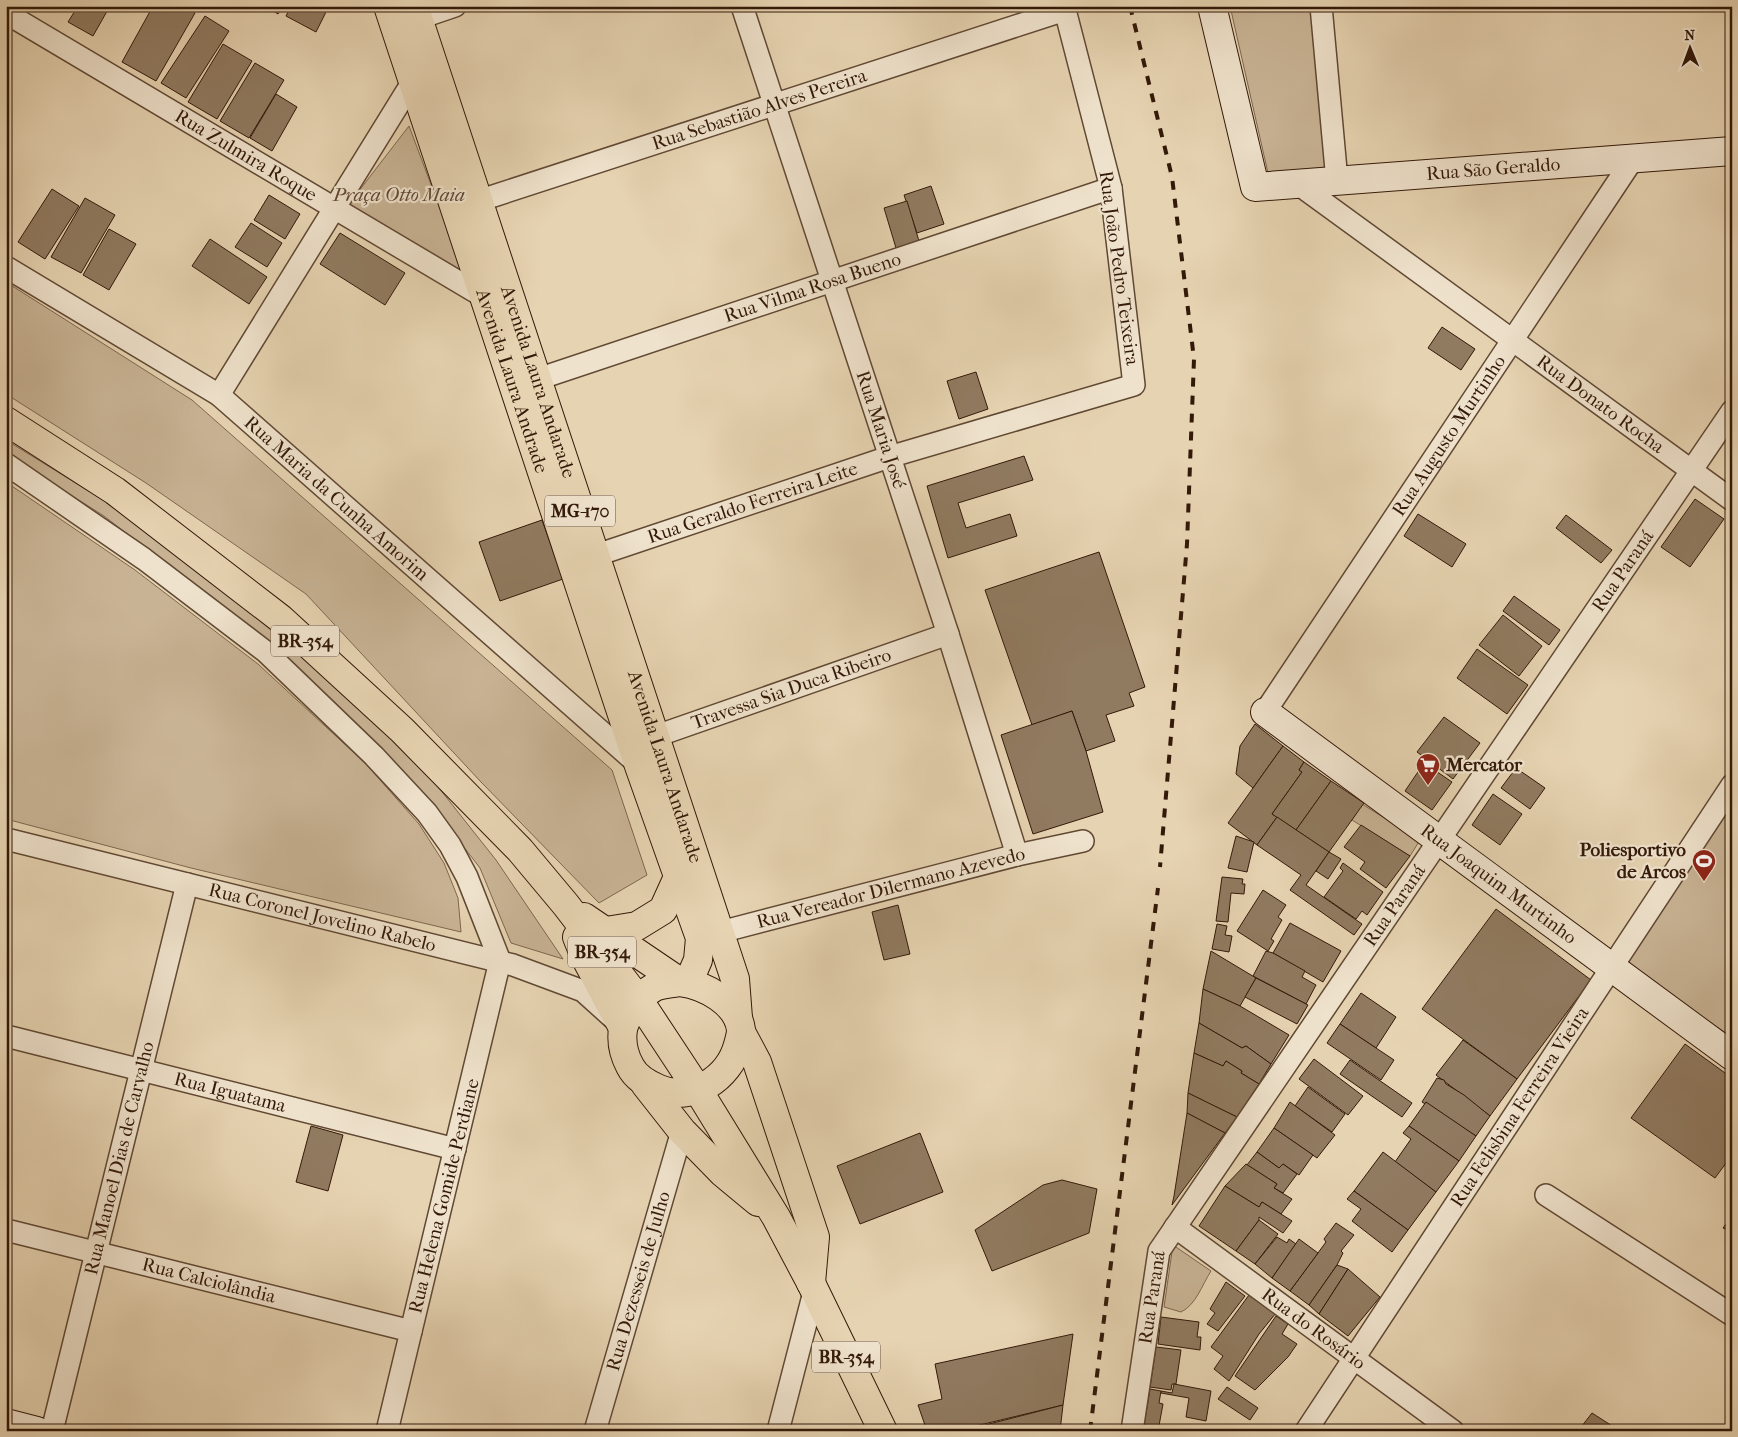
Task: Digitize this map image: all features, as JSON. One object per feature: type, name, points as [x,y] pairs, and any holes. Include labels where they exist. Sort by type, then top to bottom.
[{"type":"main road","name":"Avenida Laura Andrade","points":[[404,15],[413,81],[467,206],[484,297],[525,383]]},
{"type":"main road","name":"Avenida Laura Andarade","points":[[404,15],[583,559],[642,749],[709,935],[734,979],[740,1025]]},
{"type":"main road","name":"BR-354","points":[[6,421],[115,491],[281,619],[402,730],[520,850],[566,905],[638,999],[698,1090],[776,1217],[883,1431]]},
{"type":"main road","name":"MG-170","points":[[642,749],[678,877],[709,935],[698,960],[684,982]]},
{"type":"main road","points":[[606,931],[637,926],[663,910],[678,877]]},
{"type":"main road","points":[[566,905],[684,982],[708,990],[724,1000],[740,1025],[757,1062],[816,1237],[813,1288]]},
{"type":"main road","points":[[566,905],[585,957],[623,1028]]},
{"type":"main road","points":[[684,982],[657,986],[638,999],[623,1028],[623,1048],[630,1067],[682,1131],[723,1173],[776,1217]]},
{"type":"main road","points":[[644,1083],[670,1094],[698,1090],[719,1077],[735,1056],[740,1025]]},
{"type":"street","points":[[404,15],[455,6]]},
{"type":"street","name":"Rua Maria José","points":[[742,6],[948,634],[1017,855]]},
{"type":"street","name":"Rua São Geraldo","points":[[1212,6],[1255,187],[1732,151]]},
{"type":"street","points":[[1321,6],[1337,181]]},
{"type":"street","name":"Rua Sebastião Alves Pereira","points":[[467,206],[1065,8]]},
{"type":"street","name":"Rua João Pedro Teixeira","points":[[1065,8],[1111,188],[1134,386]]},
{"type":"street","name":"Rua Zulmira Roque","points":[[6,13],[484,297]]},
{"type":"street","points":[[219,395],[413,81]]},
{"type":"street","name":"Rua Augusto Murtinho","points":[[1265,712],[1633,159]]},
{"type":"street","name":"Rua Donato Rocha","points":[[1298,184],[1732,500]]},
{"type":"street","name":"Rua Vilma Rosa Bueno","points":[[525,383],[1111,188]]},
{"type":"street","name":"Rua Maria da Cunha Amorim","points":[[6,267],[219,395],[642,749]]},
{"type":"street","name":"Rua Geraldo Ferreira Leite","points":[[583,559],[889,458],[1134,386]]},
{"type":"street","name":"Rua Paraná","points":[[1132,1431],[1159,1251],[1732,410]]},
{"type":"street","points":[[6,464],[144,559],[266,652],[374,756],[427,813],[450,845],[467,877],[500,961]]},
{"type":"street","name":"Travessa Sia Duca Ribeiro","points":[[642,749],[948,634]]},
{"type":"street","name":"Rua Joaquim Murtinho","points":[[1265,712],[1732,1056]]},
{"type":"street","name":"Rua Felisbina Ferreira Vieira","points":[[1306,1431],[1732,785]]},
{"type":"street","name":"Rua Coronel Jovelino Rabelo","points":[[6,839],[513,964],[583,991],[623,1028]]},
{"type":"street","name":"Rua Vereador Dilermano Azevedo","points":[[709,935],[1017,855],[1083,841]]},
{"type":"street","name":"Rua Manoel Dias de Carvalho","points":[[52,1431],[187,884]]},
{"type":"street","name":"Rua Helena Gomide Perdiane","points":[[387,1431],[500,961]]},
{"type":"street","name":"Rua Iguatama","points":[[6,1036],[455,1149]]},
{"type":"street","name":"Rua Dezesseis de Julho","points":[[595,1431],[682,1131]]},
{"type":"street","points":[[1546,1195],[1732,1315]]},
{"type":"street","name":"Rua do Rosário","points":[[1175,1227],[1453,1431]]},
{"type":"street","name":"Rua Calciolândia","points":[[6,1230],[411,1332]]},
{"type":"street","points":[[778,1431],[813,1288]]},
{"type":"street","points":[[6,1423],[37,1431]]},
{"type":"green space","points":[[1230,6],[1315,6],[1330,171],[1268,173]]},
{"type":"green space","name":"Praça Otto Maia","points":[[409,126],[464,272],[348,205]]},
{"type":"green space","points":[[6,282],[192,400],[612,770],[647,875],[599,903],[481,782],[306,594],[146,483],[6,394]]},
{"type":"green space","points":[[6,440],[108,503],[272,626],[376,721],[435,783],[496,860],[563,959],[511,943],[480,868],[422,793],[263,639],[104,516],[6,454]]},
{"type":"green space","points":[[6,482],[135,570],[258,664],[365,763],[419,824],[444,863],[458,898],[461,932],[191,868],[6,819]]},
{"type":"green space","name":"Poliesportivo de Arcos","points":[[1732,802],[1732,1037],[1621,963]]},
{"type":"green space","points":[[1362,804],[1420,840],[1410,856],[1352,820]]},
{"type":"green space","points":[[1173,1245],[1211,1271],[1195,1300],[1181,1312],[1164,1307]]},
{"type":"building","points":[[78,6],[110,6],[93,36],[68,22]]},
{"type":"building","points":[[153,6],[182,6],[195,13],[156,81],[122,62]]},
{"type":"building","points":[[265,6],[282,6],[278,14]]},
{"type":"building","points":[[291,6],[329,6],[316,32],[286,16]]},
{"type":"building","points":[[205,16],[229,31],[186,98],[161,83]]},
{"type":"building","points":[[223,44],[252,61],[217,119],[188,102]]},
{"type":"building","points":[[255,63],[284,80],[249,138],[220,121]]},
{"type":"building","points":[[276,94],[297,107],[272,151],[250,138]]},
{"type":"building","points":[[931,186],[944,224],[917,233],[904,195]]},
{"type":"building","points":[[52,189],[79,206],[45,259],[18,242]]},
{"type":"building","points":[[269,195],[300,214],[285,239],[254,220]]},
{"type":"building","points":[[85,198],[115,215],[81,273],[51,257]]},
{"type":"building","points":[[907,201],[919,241],[896,248],[884,208]]},
{"type":"building","points":[[251,223],[282,243],[267,267],[235,247]]},
{"type":"building","points":[[109,229],[136,244],[109,290],[83,275]]},
{"type":"building","points":[[340,233],[405,273],[385,305],[320,264]]},
{"type":"building","points":[[210,239],[267,277],[249,304],[192,266]]},
{"type":"building","points":[[1442,327],[1475,349],[1461,370],[1428,348]]},
{"type":"building","points":[[976,372],[988,409],[959,419],[947,381]]},
{"type":"building","points":[[1024,456],[1033,480],[958,503],[966,528],[1010,514],[1017,536],[948,558],[927,486]]},
{"type":"building","points":[[1695,499],[1724,519],[1690,567],[1661,547]]},
{"type":"building","points":[[1418,514],[1466,544],[1452,567],[1404,536]]},
{"type":"building","points":[[1566,515],[1612,550],[1601,563],[1556,528]]},
{"type":"building","points":[[542,520],[563,579],[500,601],[479,542]]},
{"type":"building","points":[[1099,552],[1145,687],[1129,693],[1134,706],[1106,715],[1115,741],[1086,751],[1072,711],[1032,725],[985,590]]},
{"type":"building","points":[[1514,596],[1560,630],[1549,645],[1503,611]]},
{"type":"building","points":[[1503,615],[1542,646],[1519,676],[1479,645]]},
{"type":"building","points":[[1477,649],[1528,685],[1507,714],[1457,678]]},
{"type":"building","points":[[1072,711],[1086,751],[1103,812],[1033,834],[1001,735]]},
{"type":"building","points":[[1444,717],[1480,743],[1453,779],[1417,752]]},
{"type":"building","points":[[1255,724],[1283,746],[1253,788],[1236,774],[1240,746]]},
{"type":"building","points":[[1283,746],[1304,762],[1299,770],[1302,772],[1272,814],[1277,817],[1257,845],[1228,823]]},
{"type":"building","points":[[1304,762],[1331,781],[1296,830],[1272,814],[1302,772],[1299,770]]},
{"type":"building","name":"Mercator","points":[[1424,763],[1452,782],[1432,810],[1405,791]]},
{"type":"building","points":[[1516,768],[1545,788],[1530,809],[1501,788]]},
{"type":"building","points":[[1331,781],[1364,803],[1329,852],[1296,830]]},
{"type":"building","points":[[1493,794],[1522,814],[1500,845],[1472,825]]},
{"type":"building","points":[[1277,817],[1329,852],[1306,885],[1362,924],[1354,935],[1290,890],[1301,875],[1257,845]]},
{"type":"building","points":[[1361,825],[1410,856],[1386,888],[1360,869],[1365,862],[1344,847]]},
{"type":"building","points":[[1236,836],[1254,842],[1247,872],[1228,868]]},
{"type":"building","points":[[1329,852],[1341,859],[1328,879],[1316,871]]},
{"type":"building","points":[[1343,863],[1383,892],[1367,915],[1362,911],[1356,919],[1324,897],[1343,871],[1340,868]]},
{"type":"building","points":[[1222,877],[1243,879],[1242,884],[1245,884],[1244,894],[1231,893],[1228,922],[1216,921]]},
{"type":"building","points":[[1263,890],[1286,905],[1278,917],[1282,920],[1271,939],[1274,941],[1268,951],[1237,931]]},
{"type":"building","points":[[898,905],[910,954],[884,960],[872,912]]},
{"type":"building","points":[[1496,909],[1591,980],[1517,1079],[1422,1009]]},
{"type":"building","points":[[1290,923],[1341,951],[1323,982],[1273,953]]},
{"type":"building","points":[[1217,924],[1227,926],[1225,935],[1232,936],[1229,952],[1212,949]]},
{"type":"building","points":[[1211,951],[1256,978],[1240,1006],[1203,989]]},
{"type":"building","points":[[1266,951],[1305,971],[1302,977],[1316,985],[1306,1004],[1253,976]]},
{"type":"building","points":[[1256,978],[1308,1005],[1297,1024],[1245,997]]},
{"type":"building","points":[[1203,989],[1240,1006],[1289,1035],[1271,1064],[1246,1046],[1242,1048],[1199,1023]]},
{"type":"building","points":[[1361,993],[1396,1017],[1376,1048],[1340,1024]]},
{"type":"building","points":[[1199,1023],[1242,1048],[1246,1046],[1271,1064],[1259,1084],[1226,1061],[1223,1066],[1194,1053]]},
{"type":"building","points":[[1340,1024],[1394,1060],[1381,1080],[1327,1043]]},
{"type":"building","points":[[1463,1040],[1517,1079],[1490,1116],[1436,1075]]},
{"type":"building","points":[[1685,1044],[1732,1078],[1732,1155],[1715,1178],[1631,1118]]},
{"type":"building","points":[[1194,1053],[1223,1066],[1226,1061],[1259,1084],[1237,1117],[1188,1093]]},
{"type":"building","points":[[1314,1059],[1363,1096],[1348,1115],[1299,1079]]},
{"type":"building","points":[[1350,1060],[1412,1103],[1402,1117],[1340,1074]]},
{"type":"building","points":[[1437,1078],[1444,1080],[1446,1084],[1464,1095],[1490,1116],[1476,1136],[1422,1102]]},
{"type":"building","points":[[1308,1087],[1345,1114],[1332,1132],[1295,1106]]},
{"type":"building","points":[[1188,1093],[1237,1117],[1225,1133],[1187,1113]]},
{"type":"building","points":[[1290,1102],[1335,1135],[1317,1158],[1274,1128]]},
{"type":"building","points":[[1426,1102],[1476,1136],[1459,1161],[1409,1126]]},
{"type":"building","points":[[1187,1113],[1225,1133],[1172,1205],[1174,1196]]},
{"type":"building","points":[[311,1126],[343,1135],[328,1191],[296,1182]]},
{"type":"building","points":[[1409,1126],[1459,1161],[1436,1192],[1395,1162],[1411,1139],[1403,1133]]},
{"type":"building","points":[[1274,1128],[1313,1155],[1299,1175],[1283,1164],[1279,1168],[1257,1152]]},
{"type":"building","points":[[920,1133],[943,1192],[860,1224],[837,1166]]},
{"type":"building","points":[[1257,1152],[1279,1168],[1283,1164],[1297,1174],[1283,1193],[1274,1188],[1277,1184],[1247,1165]]},
{"type":"building","points":[[1383,1152],[1436,1192],[1408,1230],[1354,1191]]},
{"type":"building","points":[[1246,1164],[1277,1184],[1274,1188],[1292,1199],[1281,1214],[1262,1202],[1259,1207],[1225,1186]]},
{"type":"building","points":[[1062,1180],[1097,1189],[1089,1233],[992,1271],[975,1230],[1043,1185]]},
{"type":"building","points":[[1225,1186],[1259,1207],[1262,1202],[1292,1221],[1283,1233],[1259,1217],[1259,1220],[1236,1251],[1199,1226]]},
{"type":"building","points":[[1354,1191],[1408,1230],[1392,1252],[1352,1221],[1361,1209],[1347,1199]]},
{"type":"building","points":[[1732,1216],[1732,1231],[1723,1228]]},
{"type":"building","points":[[1259,1220],[1278,1234],[1255,1264],[1236,1251]]},
{"type":"building","points":[[1336,1223],[1354,1235],[1341,1251],[1343,1253],[1337,1265],[1309,1305],[1290,1291],[1326,1242],[1324,1239]]},
{"type":"building","points":[[1277,1237],[1287,1243],[1289,1239],[1296,1244],[1272,1278],[1255,1264]]},
{"type":"building","points":[[1299,1239],[1318,1253],[1290,1291],[1272,1278]]},
{"type":"building","points":[[1337,1265],[1348,1269],[1319,1314],[1309,1305]]},
{"type":"building","points":[[1348,1269],[1380,1297],[1348,1336],[1319,1314]]},
{"type":"building","points":[[1226,1282],[1245,1296],[1218,1331],[1207,1324],[1215,1313],[1210,1309]]},
{"type":"building","points":[[1249,1295],[1276,1313],[1259,1334],[1229,1381],[1214,1369],[1223,1356],[1211,1347]]},
{"type":"building","points":[[1276,1316],[1288,1324],[1282,1334],[1297,1344],[1288,1357],[1255,1390],[1235,1376]]},
{"type":"building","points":[[1161,1317],[1199,1322],[1197,1337],[1201,1337],[1200,1350],[1158,1344]]},
{"type":"building","points":[[1073,1334],[1063,1405],[955,1431],[927,1431],[918,1405],[942,1399],[935,1364]]},
{"type":"building","points":[[1156,1347],[1181,1350],[1176,1384],[1172,1384],[1171,1390],[1150,1387]]},
{"type":"building","points":[[1174,1384],[1211,1391],[1206,1421],[1186,1417],[1189,1398],[1161,1393],[1161,1391],[1172,1393]]},
{"type":"building","points":[[1227,1387],[1258,1408],[1250,1420],[1218,1399]]},
{"type":"building","points":[[1150,1389],[1161,1391],[1159,1403],[1163,1404],[1158,1431],[1143,1431]]},
{"type":"building","points":[[1063,1405],[1060,1431],[962,1431]]},
{"type":"building","points":[[1592,1413],[1620,1431],[1578,1431]]},
{"type":"railway","points":[[1130,6],[1172,177],[1194,359],[1187,544],[1160,867]]},
{"type":"railway","points":[[1090,1431],[1158,888]]},
{"type":"place","name":"Mercator","points":[[1428,786]]},
{"type":"place","name":"Poliesportivo de Arcos","points":[[1704,882]]}]
